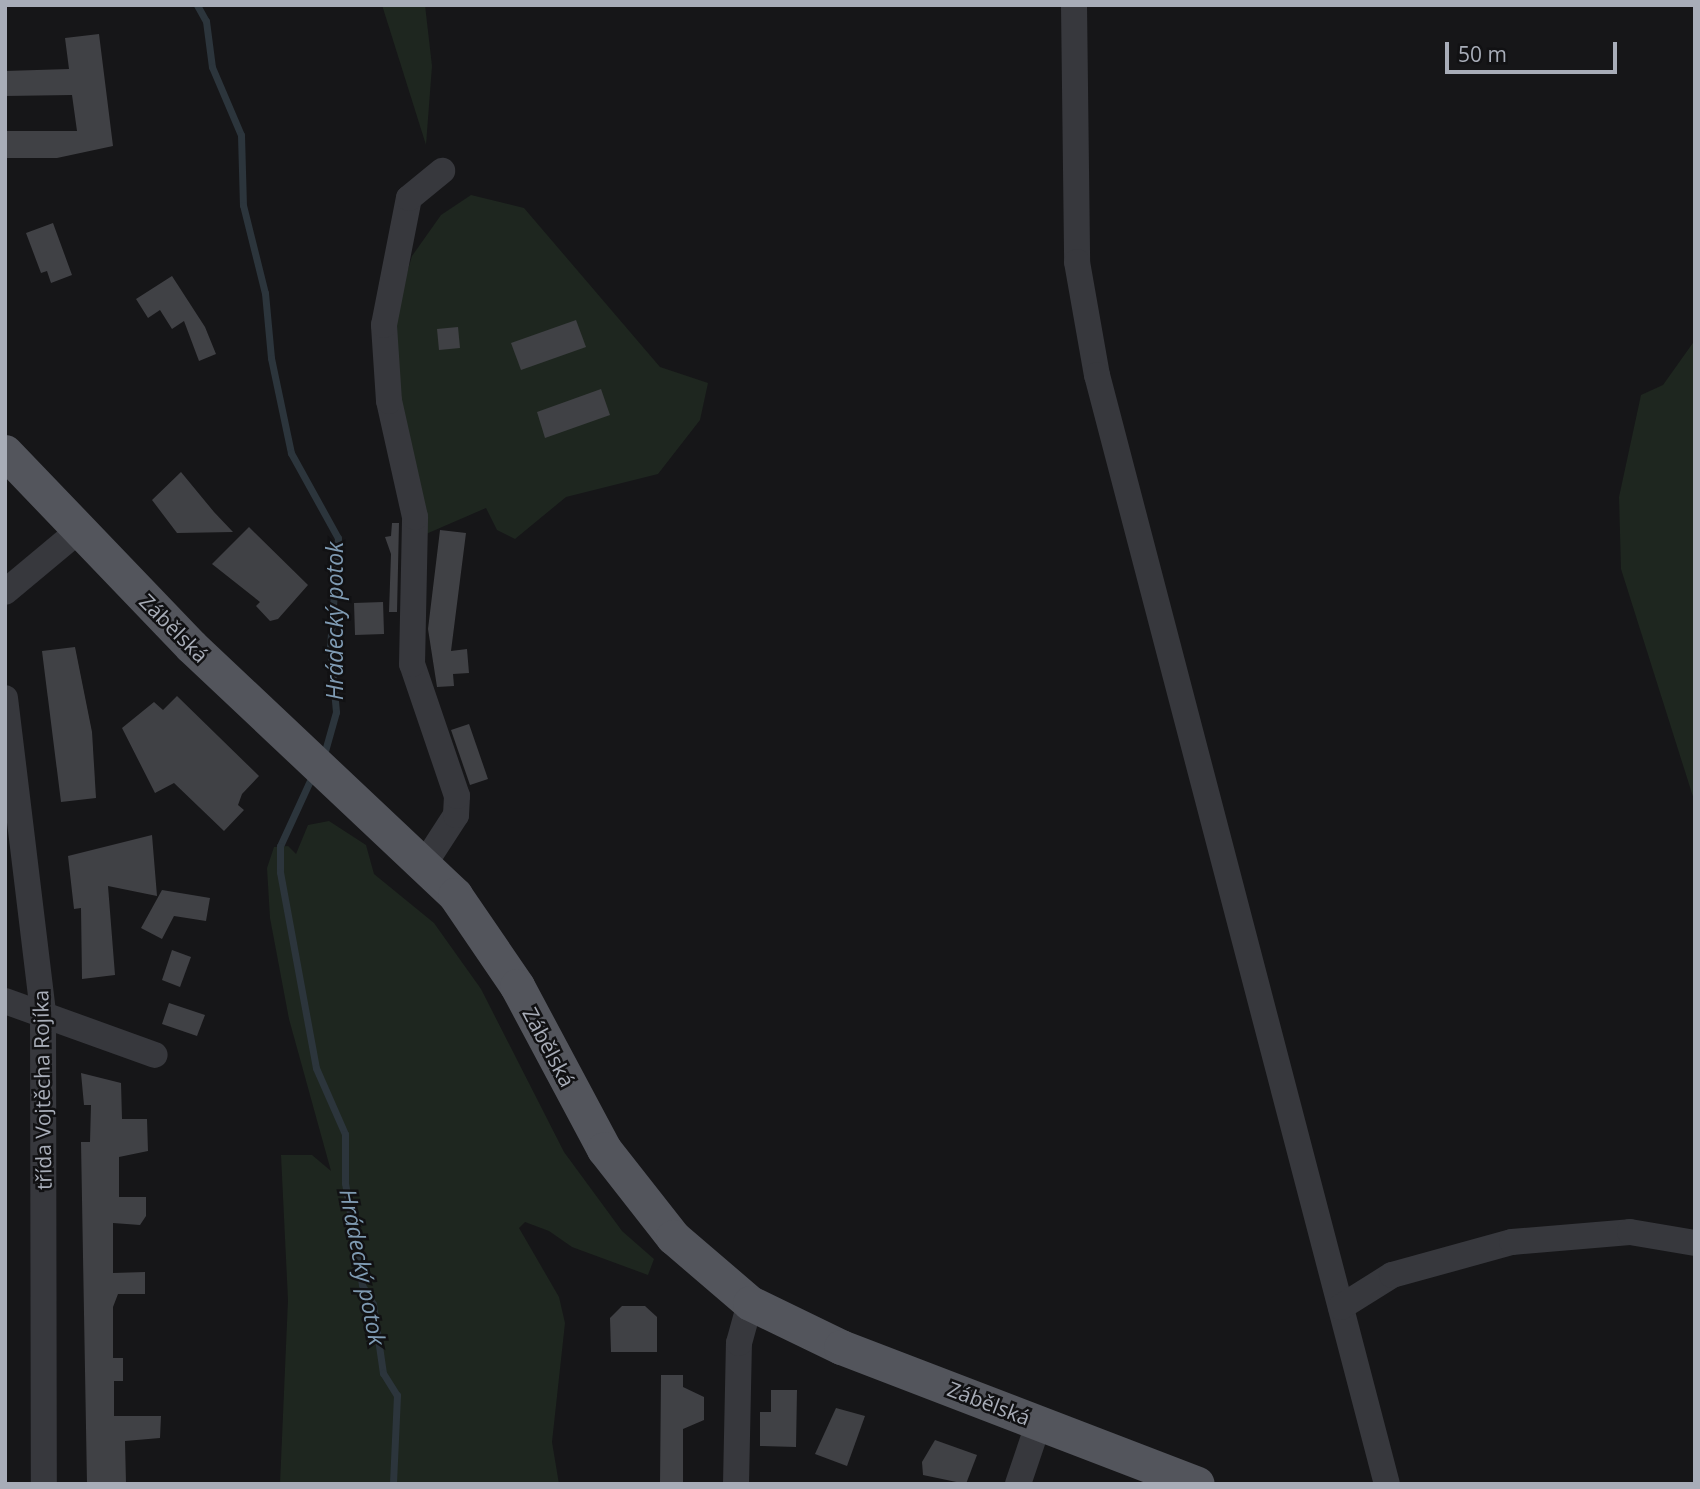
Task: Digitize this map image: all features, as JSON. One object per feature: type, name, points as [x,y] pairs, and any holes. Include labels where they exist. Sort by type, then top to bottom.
[{"type":"main road","name":"Zábělská","points":[[5,452],[77,532],[425,863],[471,915],[510,976],[625,1177],[673,1237],[750,1303],[841,1348],[1197,1484]]},
{"type":"street","points":[[1074,5],[1077,262],[1097,375],[1387,1484]]},
{"type":"street","points":[[425,863],[456,815],[457,796],[412,664],[415,517],[389,401],[384,338],[409,198],[442,171]]},
{"type":"street","points":[[5,593],[77,532]]},
{"type":"street","name":"třída Vojtěcha Rojíka","points":[[5,698],[43,1011],[44,1484]]},
{"type":"street","points":[[5,1001],[43,1011],[155,1055]]},
{"type":"street","points":[[1341,1307],[1392,1275],[1512,1242],[1630,1232],[1695,1243]]},
{"type":"street","points":[[736,1484],[739,1343],[750,1303]]},
{"type":"street","points":[[1018,1484],[1039,1422]]},
{"type":"shaded area","points":[[382,5],[425,5],[432,66],[426,145]]},
{"type":"shaded area","points":[[471,195],[524,208],[660,367],[708,383],[700,420],[658,474],[566,497],[515,539],[497,530],[486,508],[426,534],[394,372],[393,319],[412,256],[441,215]]},
{"type":"shaded area","points":[[1695,340],[1695,803],[1621,569],[1619,497],[1641,395],[1663,385]]},
{"type":"shaded area","points":[[329,821],[366,845],[374,874],[434,923],[481,989],[564,1152],[622,1231],[654,1259],[648,1275],[572,1247],[549,1231],[525,1222],[519,1228],[559,1297],[565,1323],[552,1442],[559,1484],[280,1484],[288,1300],[281,1155],[312,1155],[331,1171],[289,1019],[270,918],[267,868],[274,847],[288,846],[296,854],[308,825]]},
{"type":"building","points":[[99,34],[113,146],[57,158],[5,158],[5,131],[77,131],[72,95],[5,96],[5,71],[69,69],[65,38]]},
{"type":"building","points":[[53,223],[72,275],[51,283],[47,271],[41,273],[26,233]]},
{"type":"building","points":[[172,276],[205,327],[216,354],[199,361],[184,321],[172,329],[160,310],[148,318],[136,299]]},
{"type":"building","points":[[576,320],[586,347],[521,370],[511,343]]},
{"type":"building","points":[[458,327],[460,348],[439,350],[437,329]]},
{"type":"building","points":[[601,389],[610,415],[545,438],[537,412]]},
{"type":"building","points":[[181,472],[233,532],[177,533],[152,500]]},
{"type":"building","points":[[392,523],[399,523],[397,612],[389,612],[391,554],[385,537],[391,536]]},
{"type":"building","points":[[249,527],[308,585],[278,619],[270,621],[256,606],[260,602],[212,564]]},
{"type":"building","points":[[440,530],[466,533],[451,651],[467,649],[469,673],[453,674],[454,686],[437,687],[428,629]]},
{"type":"building","points":[[383,602],[384,634],[355,635],[354,603]]},
{"type":"building","points":[[75,647],[92,732],[96,798],[61,802],[42,651]]},
{"type":"building","points":[[177,696],[259,776],[242,794],[238,805],[244,810],[224,831],[174,783],[155,793],[122,728],[154,702],[163,710]]},
{"type":"building","points":[[469,724],[488,779],[470,785],[451,730]]},
{"type":"building","points":[[152,835],[157,896],[108,886],[115,975],[82,979],[81,908],[74,909],[68,856]]},
{"type":"building","points":[[162,890],[210,898],[206,921],[174,916],[162,939],[141,928]]},
{"type":"building","points":[[172,950],[191,957],[180,987],[162,980]]},
{"type":"building","points":[[169,1003],[205,1015],[197,1036],[162,1024]]},
{"type":"building","points":[[81,1073],[121,1083],[122,1119],[147,1119],[148,1151],[119,1157],[119,1197],[146,1197],[146,1216],[140,1225],[113,1223],[113,1273],[145,1272],[145,1294],[118,1294],[113,1307],[113,1358],[123,1358],[123,1381],[114,1381],[114,1416],[161,1416],[160,1438],[125,1441],[126,1483],[87,1484],[81,1142],[90,1142],[91,1105],[84,1105]]},
{"type":"building","points":[[622,1306],[645,1306],[657,1317],[657,1352],[611,1352],[610,1318]]},
{"type":"building","points":[[661,1375],[683,1375],[683,1387],[704,1397],[704,1420],[683,1429],[683,1484],[660,1484]]},
{"type":"building","points":[[771,1390],[797,1390],[796,1447],[760,1446],[760,1412],[771,1412]]},
{"type":"building","points":[[836,1408],[865,1416],[847,1466],[815,1454]]},
{"type":"building","points":[[935,1440],[977,1455],[966,1484],[923,1475],[922,1462]]},
{"type":"waterway","name":"Hrádecký potok","points":[[197,5],[206,21],[212,67],[241,135],[243,205],[265,293],[271,358],[291,453],[338,538],[330,647],[336,712],[323,758]]},
{"type":"waterway","name":"Hrádecký potok","points":[[313,774],[280,846],[280,872],[316,1068],[345,1134],[345,1183],[362,1285],[373,1304],[383,1373],[397,1395],[393,1484]]}]
